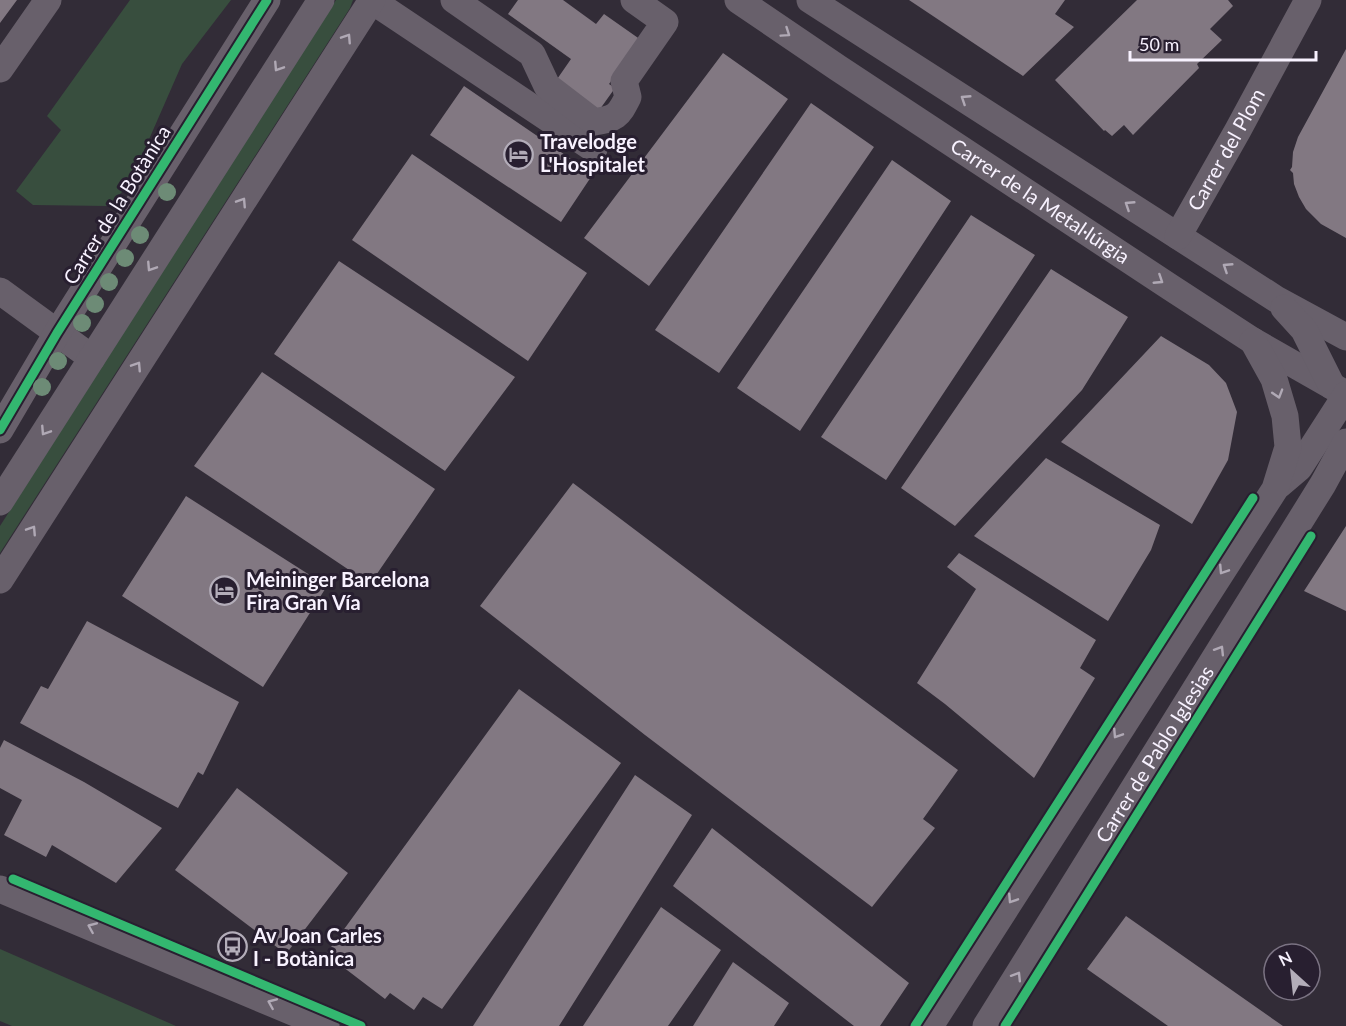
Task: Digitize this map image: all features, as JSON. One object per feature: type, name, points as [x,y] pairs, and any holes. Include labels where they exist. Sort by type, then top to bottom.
[{"type":"street","points":[[0,69],[48,0]]},
{"type":"street","name":"Carrer de la Botànica","points":[[0,430],[57,333],[267,0]]},
{"type":"street","points":[[172,233],[151,196],[278,0]]},
{"type":"street","points":[[0,502],[321,0]]},
{"type":"street","points":[[0,580],[372,0],[594,149]]},
{"type":"street","points":[[454,0],[532,54],[547,86],[594,122],[619,114],[628,97],[624,81],[665,22],[634,0]]},
{"type":"street","name":"Carrer de la Metal·lúrgia","points":[[738,0],[857,81],[1254,341],[1341,392]]},
{"type":"street","points":[[810,0],[1276,298],[1346,337]]},
{"type":"street","name":"Carrer del Plom","points":[[1178,236],[1308,0]]},
{"type":"street","points":[[0,291],[92,358]]},
{"type":"street","points":[[1275,489],[1299,468],[1341,392],[1304,330],[1276,298]]},
{"type":"street","points":[[930,1026],[1275,489],[1288,447],[1285,416],[1274,379],[1254,341]]},
{"type":"street","name":"Carrer de Pablo Iglesias","points":[[986,1026],[1335,478],[1346,442]]},
{"type":"street","points":[[0,889],[326,1026]]},
{"type":"green space","points":[[130,0],[231,0],[182,64],[129,185],[108,206],[33,205],[16,191],[61,130],[47,116]]},
{"type":"green space","points":[[336,0],[353,0],[0,553],[0,526]]},
{"type":"green space","points":[[0,949],[176,1026],[12,1026],[0,1021]]},
{"type":"building","points":[[0,0],[17,0],[0,23]]},
{"type":"building","points":[[518,0],[563,0],[596,24],[604,14],[641,40],[609,84],[615,88],[595,116],[553,85],[571,59],[508,14]]},
{"type":"building","points":[[909,0],[1065,0],[1055,14],[1074,27],[1023,76]]},
{"type":"building","points":[[1137,0],[1228,0],[1233,6],[1210,29],[1222,40],[1197,64],[1199,68],[1133,135],[1124,125],[1112,136],[1104,131],[1055,80]]},
{"type":"building","points":[[1346,49],[1346,238],[1321,224],[1306,209],[1299,197],[1293,173],[1290,170],[1298,137]]},
{"type":"building","points":[[723,53],[788,99],[649,286],[584,238]]},
{"type":"building","points":[[464,86],[593,174],[561,222],[430,135]]},
{"type":"building","points":[[811,103],[874,147],[719,373],[655,330]]},
{"type":"building","points":[[412,154],[587,273],[528,361],[352,240]]},
{"type":"building","points":[[892,160],[951,201],[800,431],[737,388]]},
{"type":"building","points":[[971,215],[1035,255],[886,480],[821,437]]},
{"type":"building","points":[[339,261],[515,377],[445,471],[274,354]]},
{"type":"building","points":[[1051,269],[1128,317],[1082,390],[955,526],[901,488]]},
{"type":"building","points":[[1161,336],[1209,365],[1226,383],[1237,412],[1228,460],[1192,524],[1061,442]]},
{"type":"building","points":[[262,372],[435,489],[370,584],[194,466]]},
{"type":"building","points":[[1046,458],[1160,525],[1151,550],[1108,621],[974,536]]},
{"type":"building","points":[[573,483],[958,770],[923,819],[935,828],[872,907],[645,735],[480,606]]},
{"type":"building","name":"Meininger Barcelona Fira Gran Vía","points":[[186,496],[327,586],[263,687],[122,596]]},
{"type":"building","points":[[1346,526],[1346,611],[1304,591]]},
{"type":"building","points":[[959,553],[1096,640],[1080,668],[1095,678],[1034,778],[917,683],[976,589],[947,567]]},
{"type":"building","points":[[87,621],[239,702],[203,775],[198,772],[178,808],[20,723],[41,686],[48,689]]},
{"type":"building","points":[[519,689],[621,763],[442,1009],[423,997],[414,1010],[390,993],[385,999],[326,954]]},
{"type":"building","points":[[4,740],[84,782],[162,828],[116,883],[52,845],[46,857],[4,835],[22,800],[0,788],[0,748]]},
{"type":"building","points":[[635,775],[692,815],[559,1026],[473,1026]]},
{"type":"building","points":[[237,788],[348,873],[286,954],[175,870]]},
{"type":"building","points":[[712,828],[909,983],[880,1026],[854,1026],[673,886]]},
{"type":"building","points":[[661,907],[721,950],[668,1026],[583,1026]]},
{"type":"building","points":[[1126,916],[1283,1026],[1168,1026],[1087,969]]},
{"type":"building","points":[[733,962],[789,1003],[774,1026],[693,1026]]},
{"type":"cycle path","points":[[0,430],[57,333],[267,0]]},
{"type":"cycle path","points":[[915,1026],[1253,498]]},
{"type":"cycle path","points":[[1005,1026],[1311,536]]},
{"type":"cycle path","points":[[13,879],[361,1026]]},
{"type":"place","name":"Travelodge L'Hospitalet","points":[[519,154]]},
{"type":"place","name":"Meininger Barcelona Fira Gran Vía","points":[[225,591]]},
{"type":"place","name":"Av Joan Carles I - Botànica","points":[[232,947]]}]
